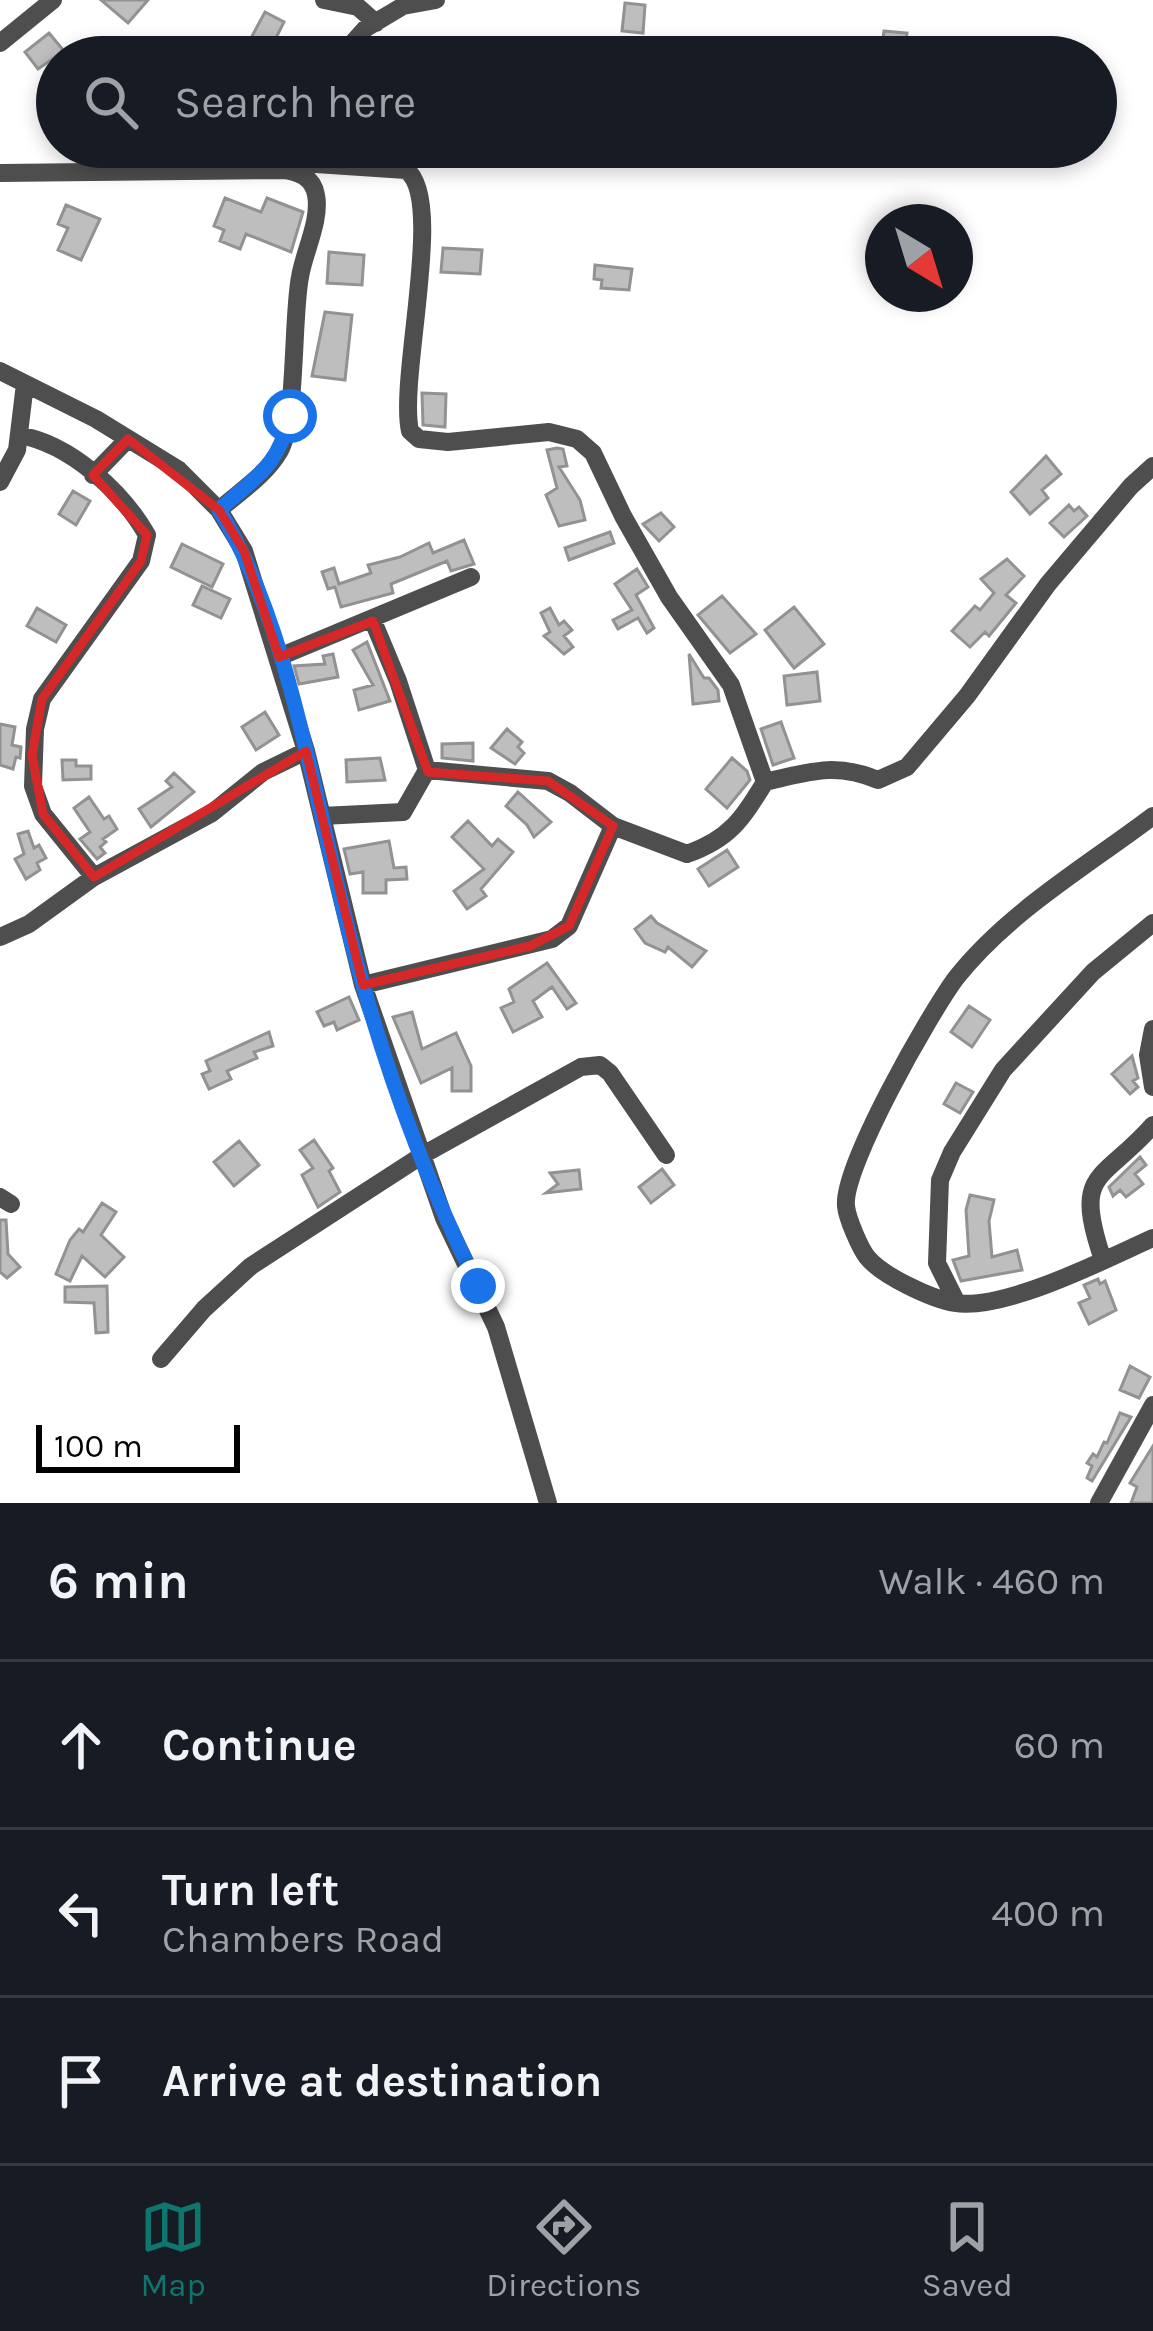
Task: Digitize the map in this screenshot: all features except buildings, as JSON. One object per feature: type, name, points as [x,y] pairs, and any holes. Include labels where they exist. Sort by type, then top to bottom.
[{"type":"street","points":[[0,43],[53,0]]},
{"type":"street","points":[[324,0],[358,7],[376,23]]},
{"type":"street","points":[[362,36],[403,6],[436,0]]},
{"type":"street","points":[[219,510],[261,475],[282,449],[290,416],[299,278],[317,204],[316,168]]},
{"type":"street","points":[[393,168],[415,176],[424,234],[413,320],[410,431],[419,440],[448,442],[549,432],[577,439],[593,452],[669,597],[731,685],[765,782]]},
{"type":"street","points":[[0,172],[282,170],[301,174],[314,186]]},
{"type":"street","points":[[0,371],[178,470],[219,510],[244,551],[306,751],[363,985],[444,1218],[496,1328],[548,1503]]},
{"type":"street","points":[[0,482],[17,450],[26,383]]},
{"type":"street","points":[[19,435],[40,439],[93,475],[135,515],[146,536],[141,561],[42,699],[32,755],[33,786],[43,814],[94,877]]},
{"type":"street","points":[[93,475],[128,439]]},
{"type":"street","points":[[427,770],[548,781],[613,826],[687,854],[715,844],[740,821],[765,782],[827,769],[852,770],[878,780],[907,767],[968,696],[1048,584],[1153,466]]},
{"type":"street","points":[[279,657],[471,577]]},
{"type":"street","points":[[322,816],[403,812],[427,770],[373,621]]},
{"type":"street","points":[[0,937],[29,924],[94,877],[212,813],[263,772],[306,751]]},
{"type":"street","points":[[1153,816],[1005,926],[957,977],[911,1048],[859,1158],[846,1206],[867,1257],[922,1292],[958,1304],[1011,1297],[1153,1238]]},
{"type":"street","points":[[363,985],[552,939],[569,926],[613,826]]},
{"type":"street","points":[[958,1304],[937,1263],[940,1180],[952,1151],[1003,1070],[1094,972],[1153,923]]},
{"type":"street","points":[[1153,1029],[1148,1054],[1153,1087]]},
{"type":"street","points":[[161,1359],[204,1309],[251,1266],[421,1156],[594,1064],[610,1073],[666,1155]]},
{"type":"street","points":[[1103,1260],[1090,1204],[1096,1178],[1107,1165],[1128,1154],[1153,1125]]},
{"type":"street","points":[[1099,1503],[1147,1430],[1153,1405]]},
{"type":"highlighted area","points":[[128,439],[219,510],[244,551],[279,657],[373,621],[428,772],[548,781],[613,826],[569,926],[530,946],[363,985],[306,751],[94,877],[43,814],[32,755],[42,699],[141,561],[147,535],[93,475]]},
{"type":"route","points":[[290,416],[282,449],[261,475],[219,510],[244,551],[279,657],[363,985],[444,1218],[478,1286]]}]
